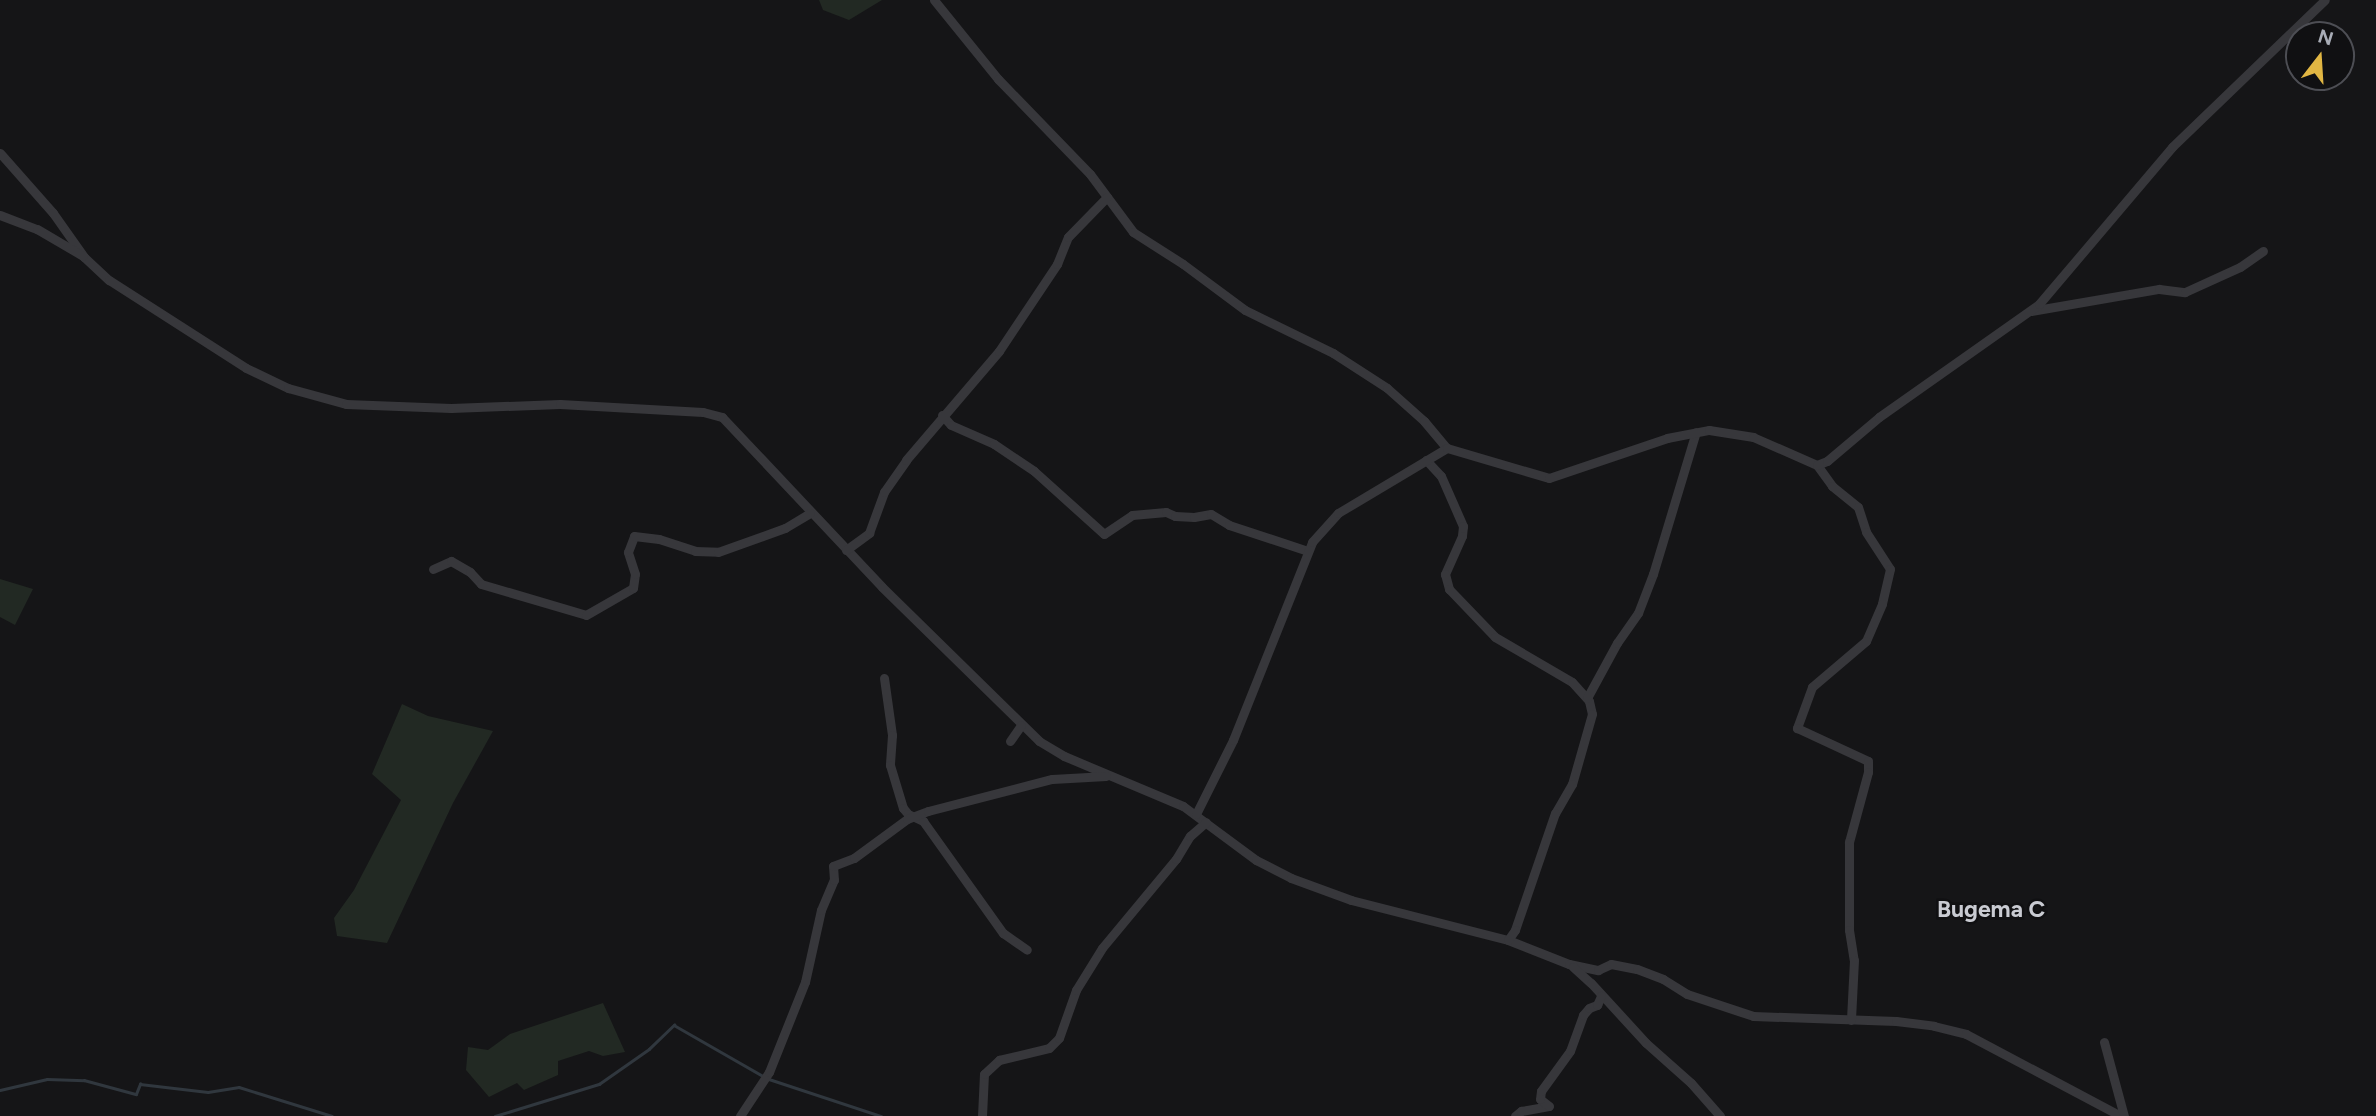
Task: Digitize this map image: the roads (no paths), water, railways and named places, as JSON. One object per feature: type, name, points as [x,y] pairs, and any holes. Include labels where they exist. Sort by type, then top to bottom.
[{"type":"street","points":[[934,0],[998,79],[1043,123],[1107,197],[1133,232],[1245,310],[1333,353],[1387,388],[1424,421],[1447,448],[1549,478],[1570,473],[1629,449],[1696,432],[1730,431],[1753,437],[1817,465],[1832,486],[1858,508],[1867,532],[1890,569],[1882,604],[1866,641],[1812,687],[1797,728],[1868,761],[1849,842],[1849,930],[1854,960],[1851,1020]]},
{"type":"street","points":[[1817,465],[1827,461],[1879,417],[2026,312],[2060,281],[2172,147],[2325,0]]},
{"type":"street","points":[[0,153],[53,213],[85,257]]},
{"type":"street","points":[[846,550],[869,533],[884,492],[942,415],[974,381],[1017,326],[1057,264],[1068,237],[1107,197]]},
{"type":"street","points":[[0,215],[37,229],[85,257],[127,293],[246,368],[288,388],[324,400],[346,404],[451,408],[560,404],[704,412],[722,417],[846,550],[1021,725],[1050,748],[1196,814],[1256,860],[1319,890],[1507,940],[1569,964],[1598,970],[1611,964],[1637,969],[1663,979],[1687,994],[1753,1016],[1934,1026],[1966,1034],[2122,1116]]},
{"type":"street","points":[[2026,312],[2159,289],[2185,292],[2241,267],[2263,251]]},
{"type":"street","points":[[942,415],[951,425],[994,444],[1034,471],[1104,534],[1132,515],[1166,512],[1185,517],[1211,514],[1229,525],[1308,551]]},
{"type":"street","points":[[1587,698],[1617,643],[1638,613],[1653,575],[1684,461],[1696,432]]},
{"type":"street","points":[[1196,814],[1237,731],[1308,551],[1322,528],[1338,513],[1447,448]]},
{"type":"street","points":[[1426,460],[1441,475],[1463,526],[1462,536],[1446,574],[1449,589],[1495,636],[1572,682],[1587,698],[1592,714],[1572,784],[1555,813],[1515,930],[1507,940]]},
{"type":"street","points":[[433,569],[451,561],[470,572],[481,584],[586,615],[633,588],[635,574],[628,552],[634,536],[659,539],[695,551],[718,552],[785,528],[810,513]]},
{"type":"street","points":[[884,678],[891,735],[892,775],[903,808],[926,824],[1003,933],[1027,950]]},
{"type":"street","points":[[1010,741],[1021,725]]},
{"type":"street","points":[[740,1116],[769,1072],[804,982],[821,910],[834,880],[833,866],[854,858],[912,816],[1052,779],[1112,776]]},
{"type":"street","points":[[982,1116],[984,1073],[999,1060],[1049,1048],[1059,1038],[1076,990],[1102,948],[1176,859],[1190,836],[1206,822]]},
{"type":"street","points":[[1569,964],[1591,983],[1646,1043],[1674,1065],[1720,1116]]},
{"type":"street","points":[[1515,1116],[1521,1111],[1549,1106],[1539,1099],[1542,1091],[1570,1051],[1583,1015],[1589,1008],[1597,1005],[1601,996]]},
{"type":"street","points":[[2105,1042],[2122,1116]]},
{"type":"waterway","points":[[495,1116],[599,1084],[649,1049],[674,1025],[763,1076]]},
{"type":"waterway","points":[[0,1090],[47,1079],[84,1080],[136,1094],[140,1084],[208,1092],[239,1087],[332,1116]]},
{"type":"waterway","points":[[769,1079],[881,1116]]},
{"type":"district","name":"Bugema C","points":[[1991,909]]}]
